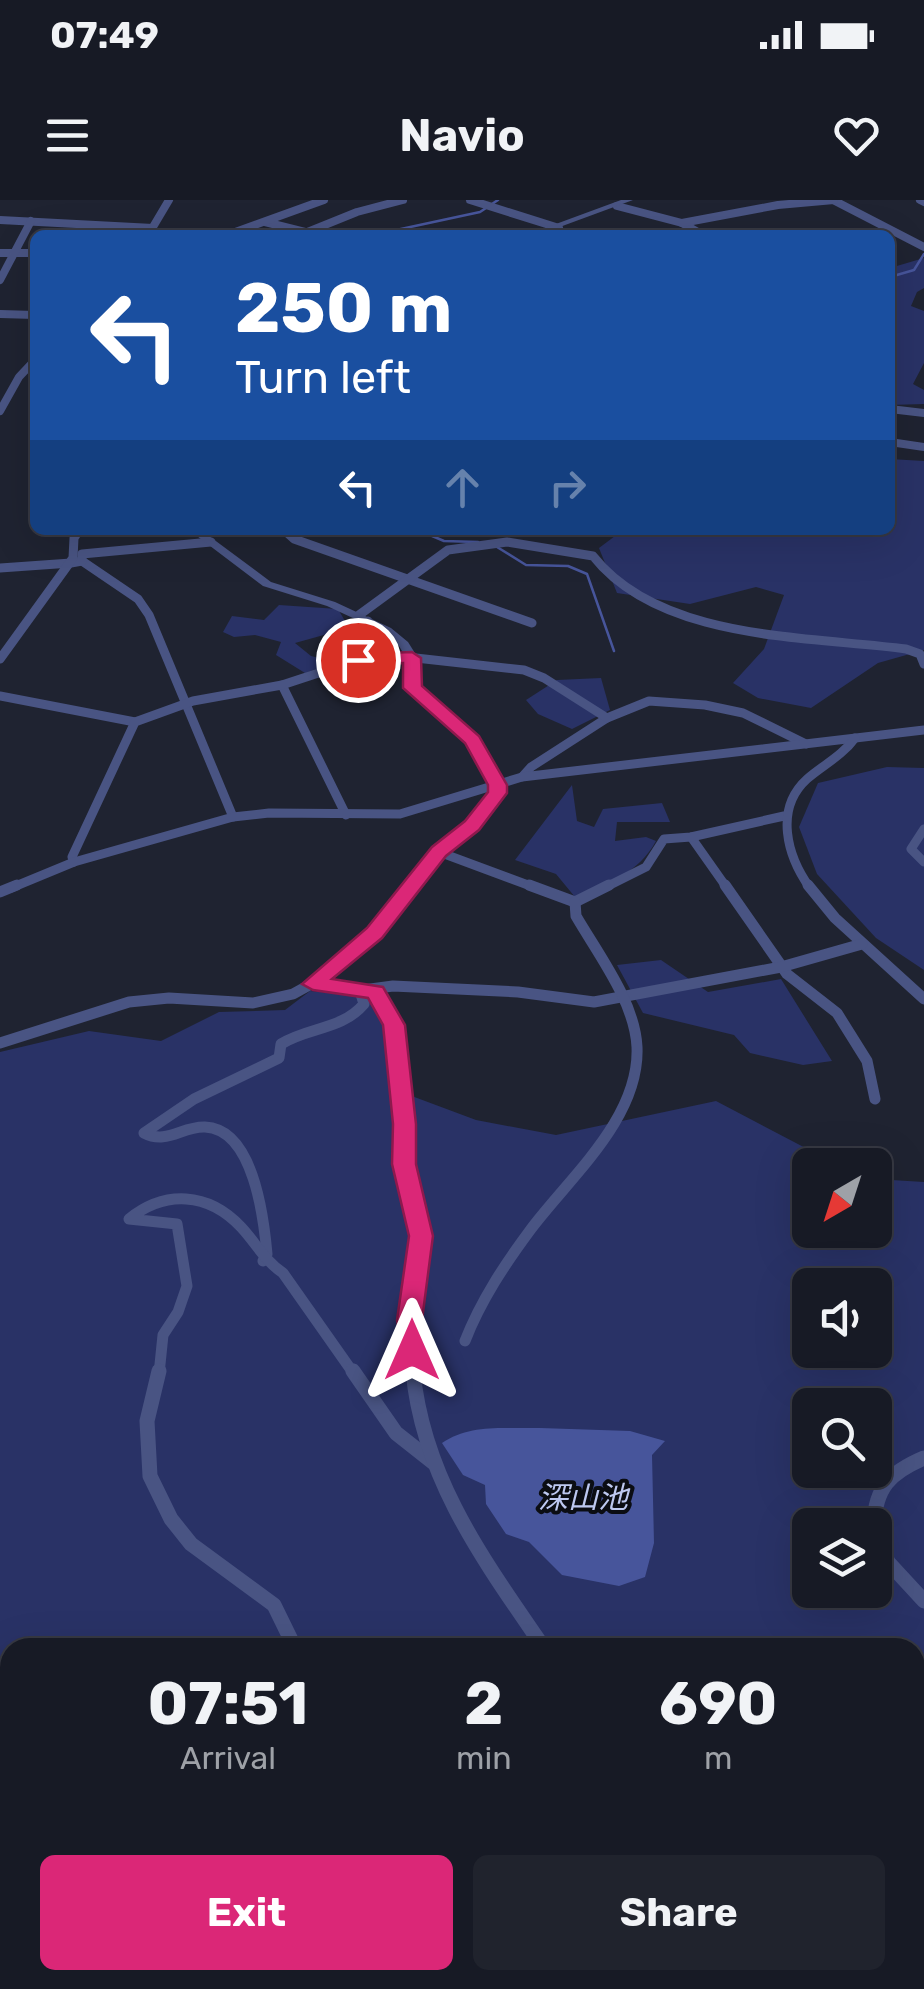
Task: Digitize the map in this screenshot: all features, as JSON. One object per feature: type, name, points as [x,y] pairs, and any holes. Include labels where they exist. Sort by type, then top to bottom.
[{"type":"street","points":[[151,230],[170,200]]},
{"type":"street","points":[[242,230],[324,200]]},
{"type":"street","points":[[314,230],[403,200]]},
{"type":"street","points":[[470,200],[558,228]]},
{"type":"street","points":[[550,230],[577,216],[630,200]]},
{"type":"street","points":[[682,223],[778,205],[833,200],[883,230]]},
{"type":"street","points":[[617,206],[682,223],[694,230]]},
{"type":"street","points":[[0,220],[138,230]]},
{"type":"street","points":[[0,280],[31,221]]},
{"type":"street","points":[[265,222],[290,230]]},
{"type":"street","points":[[895,236],[924,248]]},
{"type":"street","points":[[0,253],[30,254]]},
{"type":"street","points":[[0,314],[30,315]]},
{"type":"street","points":[[0,411],[30,365]]},
{"type":"street","points":[[895,410],[924,413]]},
{"type":"street","points":[[895,443],[924,447]]},
{"type":"street","points":[[76,562],[79,535]]},
{"type":"street","points":[[0,1043],[106,1008],[151,998],[269,1004],[300,993],[374,933],[439,852],[472,826],[497,793],[498,785],[472,740],[412,688],[412,658],[404,644],[364,618],[267,584],[202,535]]},
{"type":"street","points":[[289,535],[532,623]]},
{"type":"street","points":[[0,659],[82,554],[211,542]]},
{"type":"street","points":[[358,660],[364,618],[408,580],[448,550],[506,542],[592,556],[611,579],[716,623],[744,630],[906,649],[920,654],[924,664]]},
{"type":"street","points":[[0,568],[76,562],[138,598],[149,615],[233,817]]},
{"type":"street","points":[[0,696],[135,722],[184,704],[282,685],[358,660],[412,658],[524,670],[544,678],[607,718]]},
{"type":"street","points":[[282,685],[346,816]]},
{"type":"street","points":[[522,777],[531,767],[607,718],[649,701],[743,714],[806,744]]},
{"type":"street","points":[[74,862],[72,858],[135,722]]},
{"type":"street","points":[[0,892],[74,862],[233,817],[269,813],[400,814],[522,777],[924,730]]},
{"type":"street","points":[[855,738],[809,776],[796,791],[784,816],[801,879],[862,944],[924,998]]},
{"type":"street","points":[[439,852],[575,902],[646,867],[664,839],[691,837],[784,816]]},
{"type":"street","points":[[924,829],[911,849],[924,862]]},
{"type":"street","points":[[691,837],[781,967],[837,1012],[867,1061],[876,1100]]},
{"type":"street","points":[[466,1341],[473,1319],[511,1258],[620,1110],[634,1077],[638,1046],[620,998],[576,916],[575,902]]},
{"type":"street","points":[[313,984],[360,992],[393,986],[518,992],[594,1002],[781,967],[862,944]]},
{"type":"street","points":[[263,1261],[266,1254],[261,1199],[233,1145],[210,1127],[199,1127],[180,1136],[151,1138],[144,1133],[194,1099],[279,1058],[281,1044],[290,1038],[345,1023],[364,1004],[360,992]]},
{"type":"street","points":[[376,992],[394,1025],[404,1164],[421,1236],[409,1320],[414,1380],[434,1463],[442,1488],[478,1552],[537,1638]]},
{"type":"street","points":[[290,1638],[274,1605],[191,1544],[170,1519],[153,1486],[147,1421],[158,1383],[164,1335],[187,1286],[177,1224],[164,1218],[133,1222],[128,1219],[170,1196],[194,1196],[234,1219],[263,1261],[283,1273],[396,1433],[434,1463]]},
{"type":"street","points":[[874,1508],[874,1497],[891,1473],[924,1458]]},
{"type":"street","points":[[892,1566],[924,1600]]},
{"type":"shaded area","points":[[924,258],[924,288],[917,292],[911,306],[924,311],[924,363],[913,384],[924,390],[924,404],[895,405],[895,267]]},
{"type":"shaded area","points":[[895,459],[924,461],[924,650],[878,663],[811,708],[758,698],[733,683],[764,649],[784,595],[756,587],[690,604],[617,593],[599,548],[616,535],[895,535]]},
{"type":"shaded area","points":[[279,605],[338,609],[349,628],[295,643],[311,656],[336,662],[305,673],[276,655],[281,642],[255,635],[234,637],[223,632],[232,616],[264,620]]},
{"type":"shaded area","points":[[601,678],[610,710],[572,729],[538,714],[526,700],[557,680]]},
{"type":"shaded area","points":[[887,767],[924,768],[924,970],[876,938],[817,874],[799,827],[818,783]]},
{"type":"shaded area","points":[[572,785],[577,821],[594,827],[603,809],[662,803],[670,822],[617,822],[615,841],[646,837],[656,841],[631,870],[575,897],[556,874],[515,860]]},
{"type":"shaded area","points":[[661,960],[708,992],[781,979],[832,1061],[803,1065],[750,1053],[734,1035],[643,1013],[617,965]]},
{"type":"shaded area","points":[[310,991],[373,997],[388,1008],[401,1092],[476,1120],[556,1135],[716,1101],[806,1148],[792,1148],[792,1248],[892,1248],[892,1180],[924,1182],[924,1638],[0,1638],[0,1052],[89,1031],[161,1041],[219,1012],[285,1010]]},
{"type":"water","name":"深山池","points":[[477,1430],[630,1431],[665,1441],[652,1455],[654,1543],[645,1577],[619,1586],[562,1575],[529,1542],[506,1534],[486,1504],[485,1485],[463,1475],[442,1443]]},
{"type":"waterway","points":[[396,230],[480,212],[498,200]]},
{"type":"waterway","points":[[895,276],[914,270],[924,254]]},
{"type":"waterway","points":[[430,535],[444,541],[478,542]]},
{"type":"waterway","points":[[497,547],[526,565],[568,566],[587,574],[614,651]]},
{"type":"route","points":[[358,660],[412,658],[412,688],[472,740],[498,785],[497,793],[472,826],[439,852],[374,933],[313,984],[376,992],[394,1025],[404,1164],[421,1236],[409,1320],[412,1350]]}]
